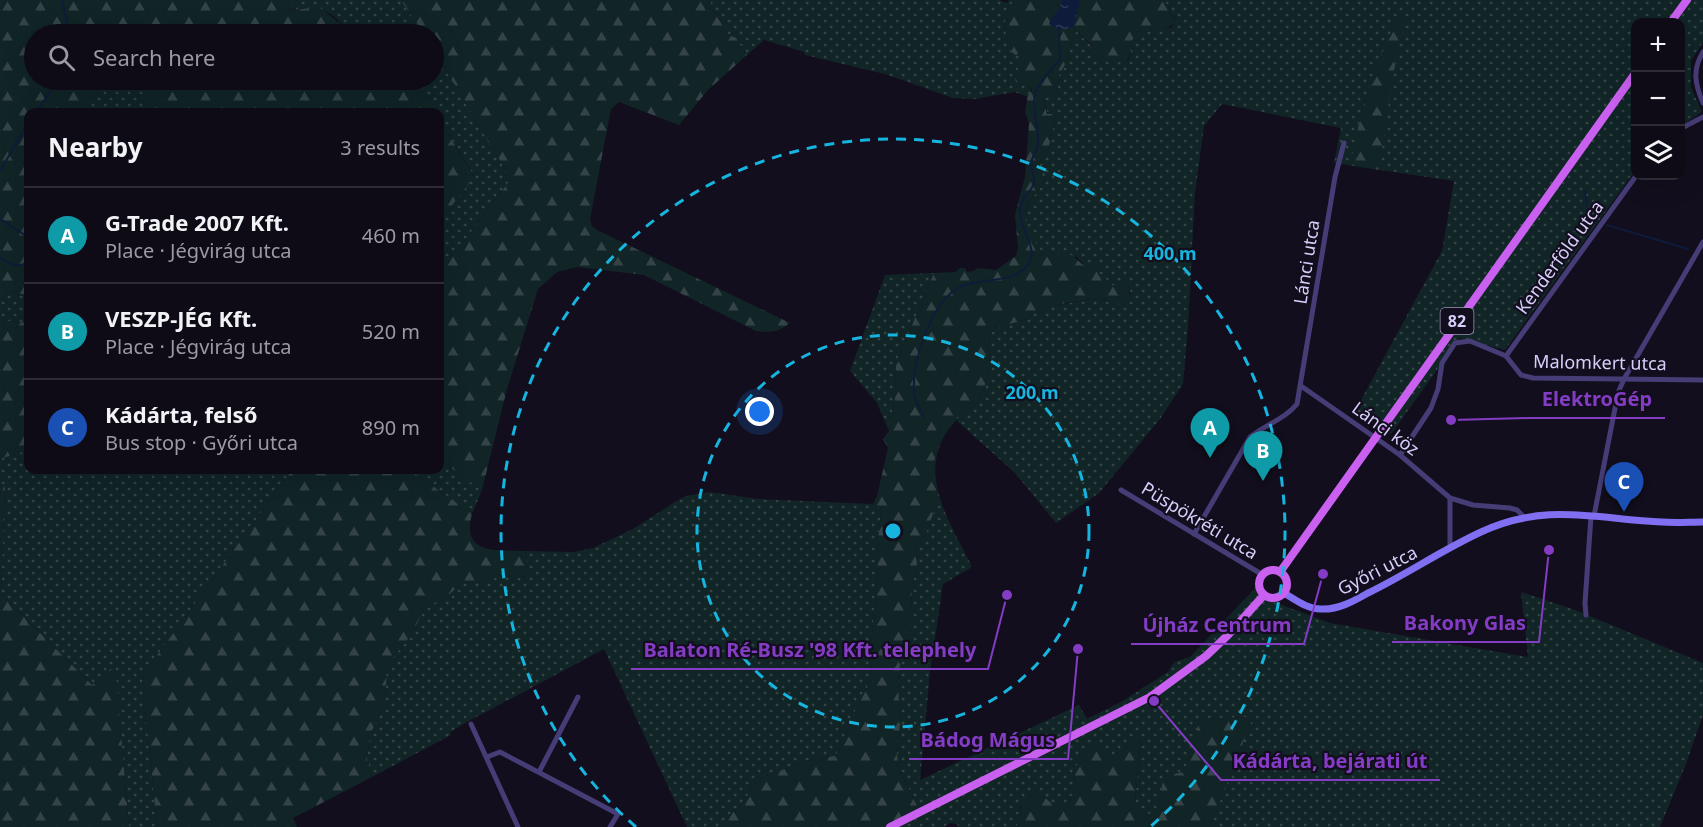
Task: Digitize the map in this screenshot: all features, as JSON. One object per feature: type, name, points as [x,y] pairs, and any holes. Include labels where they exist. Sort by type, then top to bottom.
[{"type":"main road","points":[[1674,18],[1687,0]]},
{"type":"main road","name":"82","points":[[1281,572],[1631,78]]},
{"type":"main road","points":[[1271,570],[1281,572],[1287,584],[1284,593],[1276,598],[1264,595],[1259,584],[1263,574],[1271,570]]},
{"type":"main road","points":[[890,827],[1150,697],[1206,656],[1264,595]]},
{"type":"street","points":[[1703,52],[1695,69],[1695,80],[1703,103]]},
{"type":"street","points":[[1685,126],[1703,117]]},
{"type":"street","name":"Lánci utca","points":[[1194,534],[1250,437],[1291,411],[1297,404],[1335,177],[1344,143]]},
{"type":"street","name":"Kenderföld utca","points":[[1506,357],[1633,180]]},
{"type":"street","points":[[1586,615],[1592,516],[1618,393],[1703,242]]},
{"type":"street","name":"Malomkert utca","points":[[1400,454],[1431,408],[1438,389],[1442,363],[1455,343],[1470,341],[1506,357],[1521,375],[1533,378],[1703,380]]},
{"type":"street","name":"Lánci köz","points":[[1301,386],[1400,454],[1450,498]]},
{"type":"street","name":"Püspökréti utca","points":[[1121,490],[1263,574]]},
{"type":"street","points":[[1450,498],[1450,548]]},
{"type":"street","name":"Győri utca","points":[[1450,498],[1473,505],[1510,508],[1517,510],[1524,517]]},
{"type":"street","name":"Győri utca","points":[[1284,593],[1312,608],[1338,607],[1398,578],[1482,531],[1524,517],[1556,513],[1662,522],[1703,522]]},
{"type":"street","points":[[539,772],[578,697]]},
{"type":"street","points":[[471,724],[518,827]]},
{"type":"street","points":[[487,757],[501,752],[618,814],[610,827]]},
{"type":"green space","points":[[0,0],[297,0],[287,7],[295,10],[319,7],[341,24],[24,24],[24,90],[99,90],[88,108],[24,108],[24,294],[0,291]]},
{"type":"green space","points":[[297,0],[401,0],[417,24],[342,24],[326,12],[286,7]]},
{"type":"green space","points":[[401,0],[711,0],[711,8],[728,35],[736,38],[747,55],[708,90],[679,125],[619,102],[611,109],[590,219],[592,226],[597,230],[790,323],[774,331],[756,331],[644,275],[577,267],[557,272],[538,289],[507,389],[482,490],[444,463],[444,268],[511,179],[444,67],[444,24],[417,24]]},
{"type":"green space","points":[[711,0],[999,0],[1007,3],[1009,0],[1014,0],[1005,14],[1006,35],[1010,46],[1024,55],[1031,92],[1028,97],[1015,92],[974,99],[953,98],[885,74],[805,55],[804,52],[764,40],[747,55],[711,8]]},
{"type":"green space","points":[[1014,0],[1160,0],[1170,6],[1169,13],[1177,21],[1170,27],[1160,30],[1140,31],[1129,43],[1131,52],[1127,61],[1120,62],[1098,58],[1099,53],[1091,52],[1092,45],[1075,30],[1067,61],[1059,75],[1057,93],[1051,98],[1042,92],[1047,114],[1056,114],[1047,155],[1042,159],[1039,167],[1046,176],[1028,205],[1026,217],[1029,229],[1041,251],[1047,252],[1054,258],[1060,253],[1070,254],[1088,267],[1091,263],[1097,263],[1098,275],[1105,277],[1111,286],[1121,282],[1128,285],[1130,296],[1127,306],[1098,298],[1061,304],[1035,312],[1026,319],[994,329],[990,335],[990,371],[980,399],[973,407],[957,417],[947,429],[935,455],[934,478],[938,500],[925,536],[916,544],[917,567],[912,584],[910,638],[901,657],[898,682],[900,724],[896,746],[899,769],[920,812],[889,827],[718,827],[747,798],[751,786],[765,776],[816,758],[835,756],[845,741],[849,723],[871,680],[870,653],[881,509],[873,504],[888,448],[883,439],[889,431],[895,398],[896,363],[934,273],[955,272],[960,268],[965,268],[967,272],[977,268],[996,270],[1016,256],[1018,248],[1015,215],[1025,177],[1029,123],[1025,112],[1028,94],[1032,89],[1029,85],[1023,85],[1015,80],[1024,55],[1021,51],[1016,55],[1011,52],[1006,35],[1005,14]]},
{"type":"green space","points":[[1160,0],[1703,0],[1703,42],[1691,61],[1691,87],[1702,112],[1685,123],[1685,18],[1631,18],[1631,177],[1505,350],[1460,338],[1391,434],[1355,411],[1442,251],[1454,181],[1334,163],[1341,128],[1222,104],[1204,126],[1195,193],[1183,384],[1160,419],[1099,493],[1056,523],[1015,473],[956,420],[943,438],[937,457],[935,475],[939,494],[953,530],[972,567],[943,584],[930,672],[920,780],[1079,705],[1087,719],[1121,702],[1168,672],[1174,662],[1190,657],[1259,584],[1261,592],[1274,602],[1330,623],[1528,657],[1521,592],[1575,610],[1703,663],[1703,715],[1660,827],[1210,827],[1253,717],[1200,719],[1184,773],[1164,776],[1155,819],[1135,803],[1141,737],[1124,750],[1109,757],[1100,756],[1087,748],[1073,772],[1077,786],[1071,797],[1070,806],[1053,805],[1036,790],[1020,807],[1022,816],[1016,827],[958,827],[957,824],[950,823],[944,827],[889,827],[916,803],[899,769],[896,746],[900,724],[898,682],[901,657],[910,638],[912,584],[917,567],[916,544],[925,536],[938,500],[934,478],[935,455],[947,429],[957,417],[973,407],[980,399],[990,371],[990,335],[994,329],[1026,319],[1035,312],[1053,306],[1098,298],[1108,301],[1129,299],[1131,293],[1128,285],[1111,286],[1077,257],[1056,259],[1046,255],[1031,235],[1026,218],[1027,211],[1046,176],[1039,168],[1042,159],[1047,155],[1056,115],[1048,114],[1041,90],[1045,95],[1057,93],[1059,75],[1067,61],[1075,30],[1099,53],[1113,62],[1128,61],[1131,52],[1128,43],[1140,31],[1171,28],[1177,20],[1169,13],[1170,6]]},
{"type":"green space","points":[[1406,15],[1392,80],[1379,170],[1350,164],[1375,70],[1398,16]]},
{"type":"green space","points":[[444,67],[511,179],[444,268],[444,216],[474,176],[444,127],[444,108],[432,108],[421,90],[444,90]]},
{"type":"green space","points":[[99,90],[149,90],[142,108],[88,108]]},
{"type":"green space","points":[[149,90],[421,90],[432,108],[142,108]]},
{"type":"green space","points":[[444,127],[474,177],[444,216]]},
{"type":"green space","points":[[934,273],[896,363],[895,398],[889,431],[877,403],[850,371],[885,275]]},
{"type":"green space","points":[[0,291],[24,294],[24,323],[0,320]]},
{"type":"green space","points":[[0,320],[24,323],[24,451],[0,459]]},
{"type":"green space","points":[[24,451],[24,474],[289,474],[142,676],[157,827],[129,827],[115,666],[92,685],[1,594],[5,485],[0,484],[0,459]]},
{"type":"green space","points":[[444,463],[482,490],[472,514],[416,474],[444,474]]},
{"type":"green space","points":[[289,474],[416,474],[472,514],[470,527],[476,543],[493,550],[525,551],[527,576],[518,578],[497,574],[493,581],[463,583],[447,596],[425,608],[411,635],[387,666],[385,703],[370,735],[367,759],[372,777],[293,818],[297,827],[157,827],[142,676]]},
{"type":"green space","points":[[0,484],[5,485],[1,594],[92,685],[115,665],[129,827],[0,827]]},
{"type":"green space","points":[[709,492],[758,499],[873,504],[881,509],[870,653],[871,680],[849,723],[845,741],[835,756],[816,758],[765,776],[751,786],[747,798],[718,827],[687,827],[604,649],[467,722],[450,732],[451,735],[372,777],[367,759],[370,735],[385,703],[386,666],[411,635],[425,608],[447,596],[463,583],[475,582],[497,574],[518,578],[527,576],[525,551],[574,552],[593,548],[633,529],[686,496]]},
{"type":"green space","points":[[1253,717],[1210,827],[1016,827],[1024,797],[1037,790],[1053,805],[1070,805],[1071,797],[1077,786],[1073,772],[1087,748],[1099,745],[1105,756],[1109,756],[1123,750],[1138,737],[1141,737],[1135,802],[1155,819],[1164,776],[1184,772],[1200,719]]},
{"type":"water","points":[[1062,0],[1080,0],[1074,27],[1068,29],[1049,24]]},
{"type":"waterway","points":[[62,0],[68,24]]},
{"type":"waterway","points":[[924,417],[915,398],[914,379],[924,336],[938,308],[956,289],[1017,274],[1025,269],[1030,261],[1031,249],[1020,209],[1022,201],[1034,182],[1031,164],[1038,146],[1035,96],[1043,79],[1060,60],[1059,28]]},
{"type":"waterway","points":[[39,108],[52,90]]},
{"type":"waterway","points":[[0,171],[24,130]]},
{"type":"waterway","points":[[1585,191],[1588,214],[1597,221]]},
{"type":"waterway","points":[[0,219],[24,234]]},
{"type":"waterway","points":[[1607,225],[1688,249]]},
{"type":"waterway","points":[[0,258],[11,264],[24,264]]},
{"type":"place","name":"ElektroGép","points":[[1451,420]]},
{"type":"place","name":"G-Trade 2007 Kft.","points":[[1210,458]]},
{"type":"place","name":"VESZP-JÉG Kft.","points":[[1263,481]]},
{"type":"place","name":"Kádárta, felső","points":[[1624,512]]},
{"type":"place","name":"Bakony Glas","points":[[1549,550]]},
{"type":"place","name":"Újház Centrum","points":[[1323,574]]},
{"type":"place","name":"Balaton Ré-Busz '98 Kft. telephely","points":[[1007,595]]},
{"type":"place","name":"Bádog Mágus","points":[[1078,649]]},
{"type":"place","name":"Kádárta, bejárati út","points":[[1154,701]]}]
